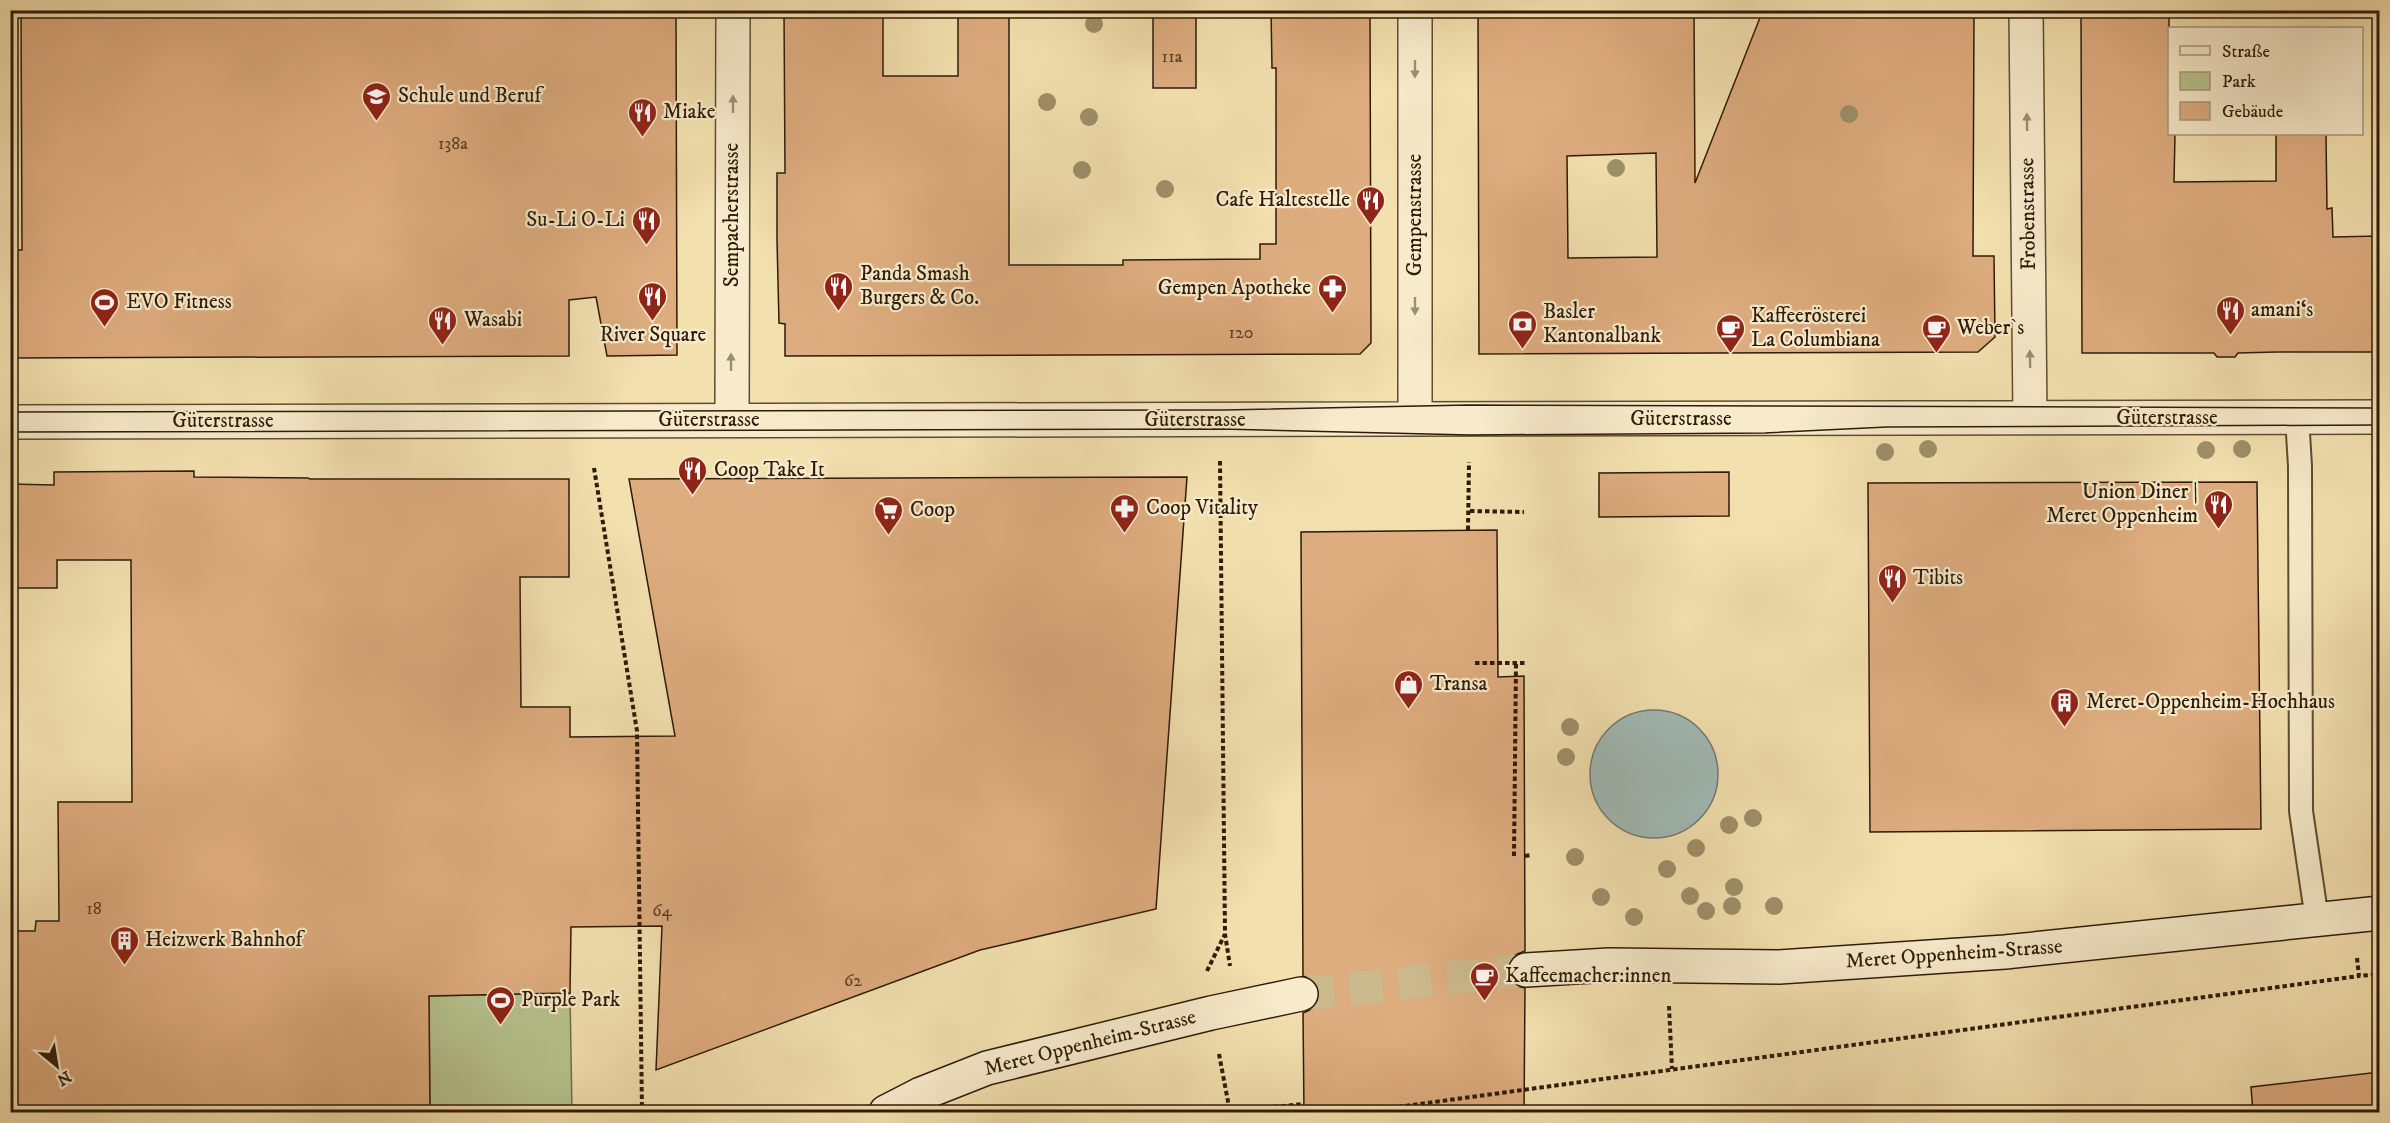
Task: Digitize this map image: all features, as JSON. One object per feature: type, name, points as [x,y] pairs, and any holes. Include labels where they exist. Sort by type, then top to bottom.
[{"type":"street","name":"Sempacherstrasse","points":[[732,420],[733,10]]},
{"type":"street","name":"Gempenstrasse","points":[[1415,10],[1415,420]]},
{"type":"street","name":"Frobenstrasse","points":[[2026,10],[2030,418]]},
{"type":"street","name":"Güterstrasse","points":[[10,422],[2379,417]]},
{"type":"street","name":"Meret Oppenheim-Strasse","points":[[1526,970],[1609,965],[1779,967],[2005,952],[2379,913]]},
{"type":"street","name":"Meret Oppenheim-Strasse","points":[[886,1113],[921,1094],[987,1068],[1301,994]]},
{"type":"lane","points":[[2297,417],[2300,466],[2301,811],[2317,920]]},
{"type":"path","points":[[1223,420],[1219,467],[1225,934],[1236,1008]]},
{"type":"path","points":[[594,468],[637,731],[642,1113]]},
{"type":"path","points":[[1470,511],[1524,512]]},
{"type":"path","points":[[1475,663],[1526,663]]},
{"type":"path","points":[[1514,856],[1516,663]]},
{"type":"path","points":[[1525,856],[1531,855]]},
{"type":"path","points":[[1361,1113],[2360,976]]},
{"type":"path","points":[[1669,999],[1672,1069]]},
{"type":"path","points":[[1230,1113],[1229,1111],[1304,1104]]},
{"type":"green space","name":"Purple Park","points":[[570,993],[572,1112],[430,1112],[429,996]]},
{"type":"water","points":[[1654,710],[1678,715],[1699,729],[1713,750],[1718,774],[1713,798],[1699,819],[1678,833],[1654,838],[1630,833],[1609,819],[1595,798],[1590,774],[1595,750],[1609,729],[1630,715]]},
{"type":"building","points":[[21,10],[498,10],[498,13],[606,14],[606,10],[676,10],[677,355],[607,356],[596,297],[569,300],[569,356],[10,358],[10,250],[22,250]]},
{"type":"building","points":[[784,10],[883,10],[883,76],[958,76],[958,10],[1009,10],[1009,265],[1123,265],[1123,260],[1260,259],[1260,244],[1276,244],[1276,68],[1272,68],[1271,10],[1370,10],[1371,343],[1360,354],[785,356],[785,324],[779,323],[777,240],[777,173],[785,173]]},
{"type":"building","points":[[1153,10],[1196,10],[1196,88],[1153,88]]},
{"type":"building","points":[[1478,10],[1694,10],[1695,183],[1763,10],[1974,10],[1973,256],[1994,256],[1995,337],[1978,352],[1479,354]],"holes":[[[1656,153],[1657,257],[1568,258],[1567,156]]]},
{"type":"building","points":[[2081,10],[2169,10],[2168,135],[2175,135],[2174,182],[2276,181],[2276,135],[2326,135],[2327,209],[2332,208],[2333,237],[2379,236],[2379,352],[2238,353],[2235,357],[2217,357],[2214,353],[2082,353]]},
{"type":"building","points":[[194,471],[194,477],[569,479],[569,577],[520,577],[521,707],[570,707],[570,737],[675,736],[629,479],[1187,477],[1156,909],[980,950],[656,1070],[662,926],[571,927],[570,993],[429,996],[430,1113],[10,1113],[10,931],[35,931],[36,921],[59,921],[58,802],[132,802],[131,560],[57,560],[57,588],[10,588],[10,484],[54,485],[54,472]]},
{"type":"building","points":[[1729,472],[1729,516],[1599,517],[1599,473]]},
{"type":"building","name":"Meret-Oppenheim-Hochhaus","points":[[2257,482],[2261,829],[1870,832],[1868,483]]},
{"type":"building","points":[[1497,530],[1498,677],[1524,676],[1525,951],[1515,955],[1507,971],[1511,981],[1525,988],[1524,1113],[1304,1113],[1303,1013],[1314,1008],[1319,1000],[1319,991],[1315,981],[1303,976],[1301,532]]},
{"type":"building","points":[[2379,1072],[2379,1113],[2253,1113],[2251,1087]]},
{"type":"tunnel","points":[[1301,994],[1526,970]]},
{"type":"tram line","points":[[10,412],[1224,410],[1469,405],[2380,408]]},
{"type":"tram line","points":[[10,432],[1222,429],[1470,435],[1765,433],[1887,427],[2380,425]]},
{"type":"place","name":"Schule und Beruf","points":[[377,122]]},
{"type":"place","name":"Miake","points":[[642,138]]},
{"type":"place","name":"Cafe Haltestelle","points":[[1371,226]]},
{"type":"place","name":"Su-Li O-Li","points":[[646,246]]},
{"type":"place","name":"Panda Smash Burgers & Co.","points":[[839,312]]},
{"type":"place","name":"Gempen Apotheke","points":[[1332,314]]},
{"type":"place","name":"River Square","points":[[653,322]]},
{"type":"place","name":"EVO Fitness","points":[[105,328]]},
{"type":"place","name":"amani‘s","points":[[2230,336]]},
{"type":"place","name":"Wasabi","points":[[443,346]]},
{"type":"place","name":"Basler Kantonalbank","points":[[1522,350]]},
{"type":"place","name":"Kaffeerösterei La Columbiana","points":[[1730,354]]},
{"type":"place","name":"Weberˋs","points":[[1936,354]]},
{"type":"place","name":"Coop Take It","points":[[693,496]]},
{"type":"place","name":"Union Diner | Meret Oppenheim","points":[[2219,530]]},
{"type":"place","name":"Coop Vitality","points":[[1125,534]]},
{"type":"place","name":"Coop","points":[[889,536]]},
{"type":"place","name":"Tibits","points":[[1892,604]]},
{"type":"place","name":"Transa","points":[[1409,710]]},
{"type":"place","name":"Meret-Oppenheim-Hochhaus","points":[[2065,728]]},
{"type":"place","name":"Heizwerk Bahnhof","points":[[124,966]]},
{"type":"place","name":"Kaffeemacher:innen","points":[[1484,1002]]},
{"type":"place","name":"Purple Park","points":[[500,1026]]}]
